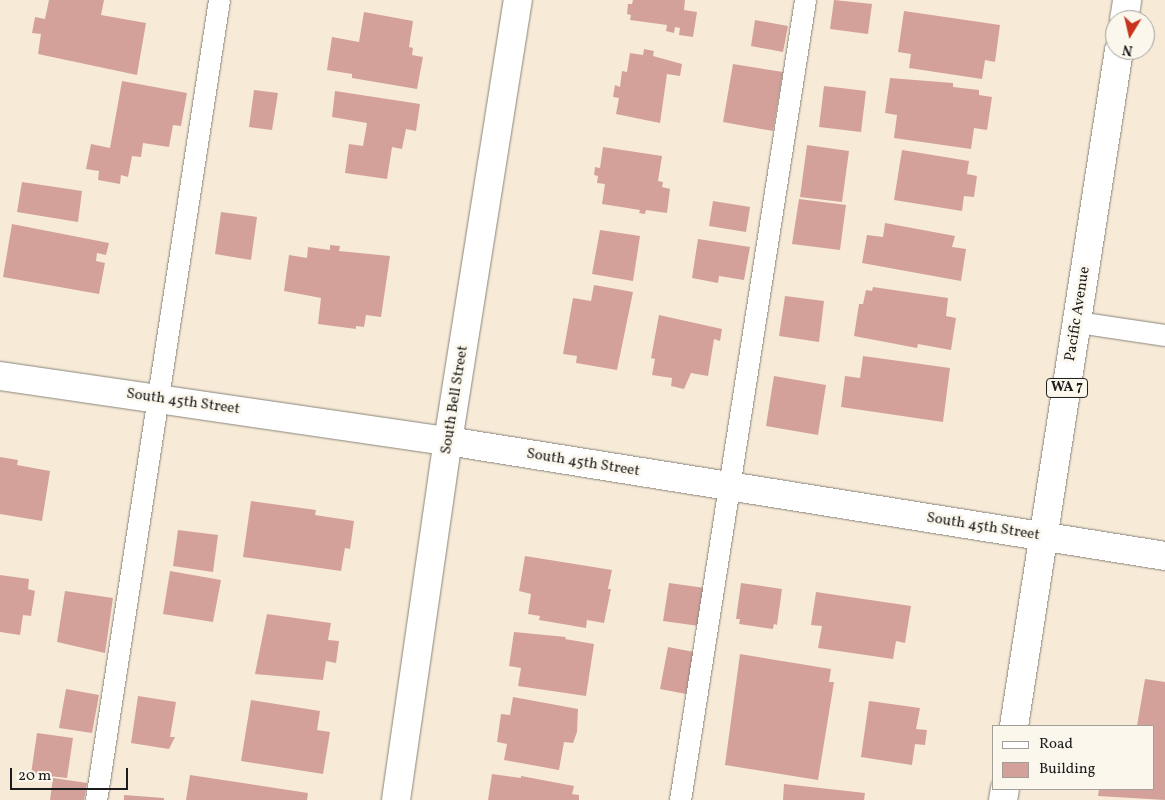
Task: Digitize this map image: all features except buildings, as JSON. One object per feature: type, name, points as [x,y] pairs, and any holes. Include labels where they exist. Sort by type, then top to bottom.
[{"type":"street","name":"South Bell Street","points":[[396,800],[448,441],[518,0]]},
{"type":"street","name":"Pacific Avenue","points":[[1014,725],[1117,60]]},
{"type":"street","name":"South 45th Street","points":[[0,376],[448,441],[1165,556]]},
{"type":"lane","points":[[96,800],[219,0]]},
{"type":"lane","points":[[680,800],[805,0]]},
{"type":"lane","points":[[1077,322],[1165,335]]}]
